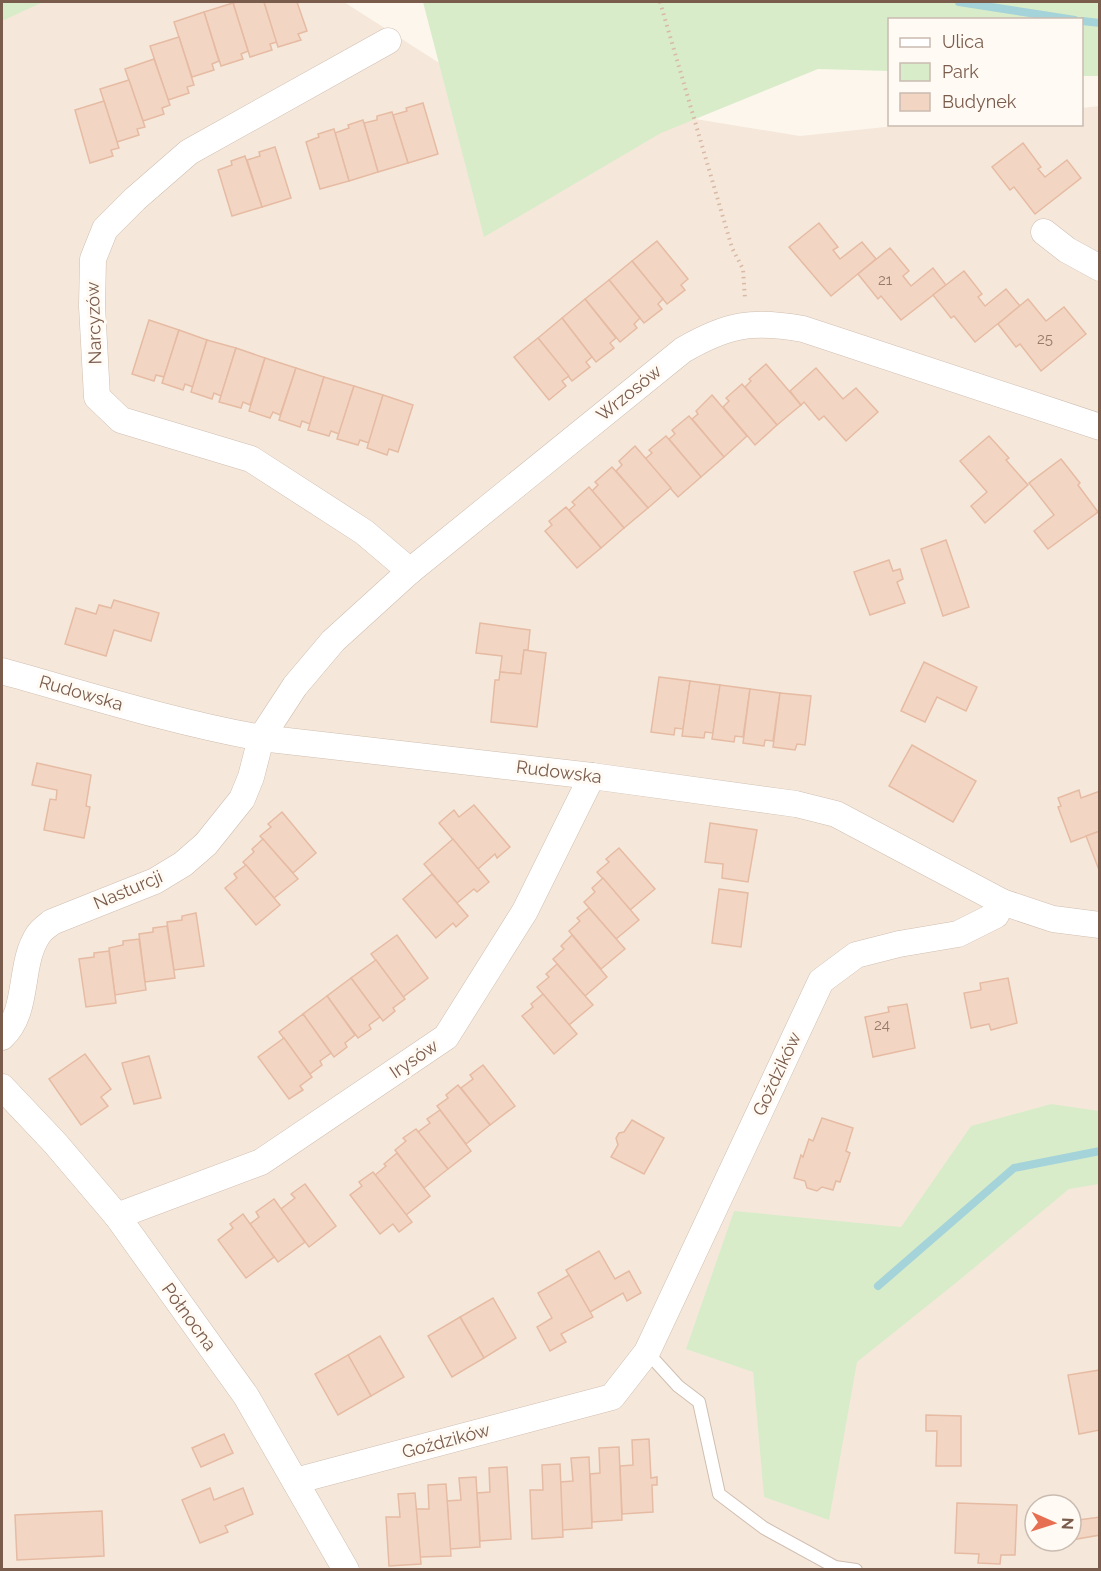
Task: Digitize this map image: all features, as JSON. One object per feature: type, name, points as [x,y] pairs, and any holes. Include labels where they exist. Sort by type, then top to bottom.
[{"type":"street","name":"Narcyzów","points":[[388,41],[189,152],[135,199],[105,229],[93,259],[92,306],[97,397],[121,420],[251,459],[364,532],[410,571]]},
{"type":"street","points":[[1044,232],[1067,249],[1100,268]]},
{"type":"street","name":"Wrzosów","points":[[261,738],[296,686],[333,641],[410,571],[683,350],[721,331],[761,323],[803,329],[1100,427]]},
{"type":"street","name":"Rudowska","points":[[2,671],[155,715],[210,729],[261,738],[592,776],[796,804],[836,814],[1002,902],[1053,920],[1100,925]]},
{"type":"street","name":"Nasturcji","points":[[2,1037],[17,1014],[30,951],[38,933],[51,922],[155,881],[183,864],[206,844],[242,799],[251,777],[261,738]]},
{"type":"street","name":"Irysów","points":[[117,1216],[261,1162],[446,1037],[525,911],[592,776]]},
{"type":"street","name":"Goździków","points":[[295,1480],[612,1397],[647,1352],[821,981],[856,955],[899,944],[958,934],[996,915],[1002,902]]},
{"type":"street","name":"Północna","points":[[2,1087],[55,1143],[117,1216],[246,1396],[346,1569]]},
{"type":"lane","points":[[647,1352],[678,1386],[699,1402],[720,1494],[764,1528],[835,1567],[856,1569]]},
{"type":"path","points":[[660,2],[732,248],[743,269],[745,325]]},
{"type":"shaded area","points":[[2,2],[344,2],[469,82],[800,136],[894,126],[1083,126],[1083,108],[1099,106],[1099,1569],[2,1570]]},
{"type":"green space","points":[[2,2],[43,2],[2,21]]},
{"type":"green space","points":[[423,2],[1099,2],[1099,76],[1083,76],[1083,18],[888,18],[888,71],[818,69],[661,133],[484,237]]},
{"type":"green space","points":[[1051,1104],[1099,1111],[1099,1184],[1069,1189],[857,1362],[829,1520],[764,1497],[753,1372],[686,1349],[734,1211],[901,1227],[971,1126]]},
{"type":"building","points":[[264,2],[277,42],[270,44],[272,50],[250,57],[233,3]]},
{"type":"building","points":[[264,2],[297,2],[307,31],[298,34],[301,40],[278,47]]},
{"type":"building","points":[[233,3],[248,51],[241,54],[243,59],[221,66],[204,12]]},
{"type":"building","points":[[204,12],[219,61],[212,64],[214,70],[192,77],[174,22]]},
{"type":"building","points":[[179,37],[194,85],[187,87],[189,93],[168,100],[150,46]]},
{"type":"building","points":[[154,59],[170,105],[162,108],[164,114],[143,121],[125,69]]},
{"type":"building","points":[[129,80],[145,127],[137,129],[139,135],[117,142],[100,89]]},
{"type":"building","points":[[104,101],[119,148],[111,150],[113,156],[90,163],[75,110]]},
{"type":"building","points":[[423,103],[438,154],[408,163],[393,115]]},
{"type":"building","points":[[392,112],[408,163],[378,172],[364,123],[377,120],[377,116]]},
{"type":"building","points":[[363,120],[378,172],[349,181],[335,133]]},
{"type":"building","points":[[334,129],[349,181],[320,189],[306,142],[319,137],[318,134]]},
{"type":"building","points":[[1023,143],[1041,167],[1038,169],[1045,177],[1067,160],[1081,178],[1035,214],[1014,187],[1010,190],[992,167]]},
{"type":"building","points":[[275,147],[291,198],[262,207],[247,160],[260,156],[259,152]]},
{"type":"building","points":[[245,156],[262,207],[232,216],[218,170],[232,165],[231,161]]},
{"type":"building","points":[[819,223],[838,247],[833,250],[840,259],[862,242],[876,259],[831,296],[789,247]]},
{"type":"building","points":[[657,241],[688,279],[681,285],[685,290],[667,304],[632,261]]},
{"type":"building","points":[[890,248],[909,271],[903,276],[911,286],[933,268],[946,285],[901,320],[881,296],[878,299],[858,274]]},
{"type":"building","points":[[632,261],[663,299],[658,304],[662,309],[644,323],[609,280]]},
{"type":"building","points":[[964,271],[982,294],[978,297],[985,306],[1006,289],[1020,306],[975,342],[954,316],[951,318],[933,295]]},
{"type":"building","points":[[609,280],[640,318],[634,324],[637,328],[620,342],[585,299]]},
{"type":"building","points":[[585,299],[616,338],[610,343],[614,348],[596,362],[562,318]]},
{"type":"building","points":[[1028,299],[1046,321],[1064,307],[1086,334],[1041,371],[1020,344],[1016,347],[998,324]]},
{"type":"building","points":[[562,318],[592,357],[586,362],[590,367],[572,381],[538,338]]},
{"type":"building","points":[[149,320],[179,330],[164,377],[156,375],[154,381],[132,374]]},
{"type":"building","points":[[179,330],[207,340],[193,387],[185,384],[183,390],[162,383]]},
{"type":"building","points":[[538,338],[569,376],[562,381],[566,386],[549,400],[514,357]]},
{"type":"building","points":[[207,340],[236,348],[221,396],[214,393],[212,399],[191,392]]},
{"type":"building","points":[[236,348],[265,358],[250,405],[243,402],[241,408],[219,402]]},
{"type":"building","points":[[265,358],[296,368],[280,415],[273,412],[270,418],[249,411]]},
{"type":"building","points":[[766,364],[801,405],[777,425],[745,387],[751,381],[749,379]]},
{"type":"building","points":[[296,368],[324,377],[310,424],[302,421],[300,427],[279,420]]},
{"type":"building","points":[[816,368],[843,399],[856,388],[878,412],[846,441],[824,416],[819,420],[804,402],[801,405],[790,391]]},
{"type":"building","points":[[324,377],[354,386],[339,434],[331,431],[329,436],[308,430]]},
{"type":"building","points":[[742,384],[777,425],[755,445],[723,407],[729,401],[726,398]]},
{"type":"building","points":[[354,386],[383,395],[369,443],[360,440],[358,445],[337,439]]},
{"type":"building","points":[[383,395],[413,405],[398,452],[389,449],[387,455],[367,448]]},
{"type":"building","points":[[712,395],[747,436],[724,457],[692,419],[698,414],[696,411]]},
{"type":"building","points":[[689,416],[724,457],[701,477],[669,439],[675,434],[672,430]]},
{"type":"building","points":[[666,436],[701,477],[678,497],[645,459],[652,453],[649,450]]},
{"type":"building","points":[[989,436],[1009,458],[1006,460],[1028,485],[985,523],[971,506],[987,492],[960,461]]},
{"type":"building","points":[[635,446],[671,488],[648,508],[616,471],[622,465],[619,461]]},
{"type":"building","points":[[1061,459],[1080,483],[1078,485],[1098,512],[1048,549],[1034,531],[1054,515],[1029,483]]},
{"type":"building","points":[[612,467],[648,508],[624,528],[592,491],[598,485],[595,482]]},
{"type":"building","points":[[589,487],[624,528],[601,548],[569,510],[575,505],[572,502]]},
{"type":"building","points":[[566,507],[601,548],[577,568],[545,531],[552,525],[549,521]]},
{"type":"building","points":[[946,540],[969,607],[943,616],[921,549]]},
{"type":"building","points":[[889,560],[893,571],[900,569],[903,579],[897,582],[905,603],[870,615],[854,572]]},
{"type":"building","points":[[114,600],[159,613],[151,641],[114,630],[106,656],[65,644],[76,608],[96,614],[99,605],[111,608]]},
{"type":"building","points":[[480,623],[530,630],[528,650],[524,650],[521,674],[500,672],[502,656],[476,653]]},
{"type":"building","points":[[524,650],[546,653],[537,727],[491,722],[495,680],[499,680],[500,672],[521,674]]},
{"type":"building","points":[[924,662],[977,687],[966,711],[937,697],[925,722],[901,711]]},
{"type":"building","points":[[659,677],[690,681],[683,729],[675,728],[674,735],[651,732]]},
{"type":"building","points":[[690,681],[720,685],[713,733],[705,732],[704,738],[682,736]]},
{"type":"building","points":[[720,685],[750,689],[743,737],[735,736],[734,742],[712,739]]},
{"type":"building","points":[[750,689],[780,693],[773,741],[765,740],[764,746],[743,743]]},
{"type":"building","points":[[780,693],[811,696],[805,745],[797,744],[795,750],[773,747]]},
{"type":"building","points":[[912,745],[976,781],[953,822],[889,786]]},
{"type":"building","points":[[37,763],[91,775],[86,806],[90,807],[84,838],[44,830],[50,799],[56,800],[57,790],[32,785]]},
{"type":"building","points":[[1079,790],[1081,798],[1100,791],[1100,831],[1071,842],[1058,807],[1061,806],[1058,798]]},
{"type":"building","points":[[474,805],[510,847],[497,858],[495,854],[478,869],[439,823],[454,810],[459,817]]},
{"type":"building","points":[[282,812],[316,853],[293,873],[260,836],[271,827],[268,824]]},
{"type":"building","points":[[710,823],[757,830],[748,882],[722,878],[723,864],[705,862]]},
{"type":"building","points":[[1100,831],[1100,869],[1099,870],[1086,836]]},
{"type":"building","points":[[263,839],[298,879],[274,898],[243,862]]},
{"type":"building","points":[[453,839],[489,882],[477,892],[474,889],[457,903],[424,864]]},
{"type":"building","points":[[619,848],[655,889],[630,910],[597,872],[609,862],[606,859]]},
{"type":"building","points":[[246,865],[280,905],[256,925],[225,888],[237,878],[234,874]]},
{"type":"building","points":[[432,874],[468,916],[456,927],[453,923],[436,938],[403,899]]},
{"type":"building","points":[[603,878],[639,920],[616,939],[584,902],[595,892],[592,888]]},
{"type":"building","points":[[719,889],[748,893],[741,947],[712,943]]},
{"type":"building","points":[[589,908],[625,949],[601,969],[569,931],[580,921],[577,918]]},
{"type":"building","points":[[196,913],[204,966],[174,970],[167,922],[182,920],[182,916]]},
{"type":"building","points":[[167,926],[175,978],[145,982],[139,934],[153,932],[153,928]]},
{"type":"building","points":[[397,935],[428,978],[403,997],[371,954]]},
{"type":"building","points":[[572,935],[607,977],[585,996],[553,959],[564,949],[561,946]]},
{"type":"building","points":[[139,939],[146,990],[115,995],[109,948],[123,945],[123,941]]},
{"type":"building","points":[[109,951],[116,1003],[86,1007],[79,959],[94,957],[94,953]]},
{"type":"building","points":[[376,960],[405,999],[393,1008],[395,1011],[383,1021],[351,978]]},
{"type":"building","points":[[557,964],[593,1005],[569,1025],[537,987],[549,977],[546,974]]},
{"type":"building","points":[[351,978],[380,1017],[369,1025],[371,1029],[358,1038],[327,996]]},
{"type":"building","points":[[1008,978],[1017,1023],[991,1030],[989,1024],[971,1028],[964,993],[981,990],[980,983]]},
{"type":"building","points":[[543,994],[577,1034],[554,1054],[522,1016]]},
{"type":"building","points":[[327,996],[355,1035],[345,1043],[347,1047],[334,1057],[303,1014]]},
{"type":"building","points":[[907,1004],[915,1048],[873,1057],[865,1017],[889,1012],[888,1007]]},
{"type":"building","points":[[303,1014],[331,1053],[320,1061],[322,1065],[310,1074],[279,1032]]},
{"type":"building","points":[[284,1038],[312,1077],[300,1086],[303,1090],[289,1099],[258,1057]]},
{"type":"building","points":[[85,1054],[111,1089],[101,1097],[108,1106],[81,1125],[49,1079]]},
{"type":"building","points":[[149,1056],[161,1098],[134,1104],[122,1063]]},
{"type":"building","points":[[483,1065],[515,1106],[490,1125],[461,1088],[473,1079],[470,1075]]},
{"type":"building","points":[[458,1085],[490,1125],[466,1144],[437,1106],[448,1098],[446,1095]]},
{"type":"building","points":[[440,1110],[471,1151],[448,1169],[418,1132],[430,1123],[427,1119]]},
{"type":"building","points":[[822,1118],[853,1128],[846,1151],[850,1153],[840,1182],[836,1181],[833,1190],[822,1187],[817,1191],[807,1188],[805,1181],[794,1178],[801,1155],[803,1157],[809,1139],[813,1141]]},
{"type":"building","points":[[632,1120],[664,1138],[644,1174],[611,1157],[618,1145],[616,1138],[619,1133],[624,1132]]},
{"type":"building","points":[[416,1129],[448,1169],[424,1188],[395,1150],[406,1141],[403,1138]]},
{"type":"building","points":[[397,1153],[430,1196],[406,1215],[375,1175]]},
{"type":"building","points":[[373,1172],[412,1222],[399,1232],[393,1224],[380,1234],[350,1195],[362,1186],[359,1182]]},
{"type":"building","points":[[305,1184],[336,1226],[309,1247],[281,1209],[295,1198],[291,1194]]},
{"type":"building","points":[[274,1199],[305,1242],[278,1262],[250,1224],[259,1217],[256,1212]]},
{"type":"building","points":[[243,1214],[274,1257],[246,1278],[218,1240],[233,1228],[230,1224]]},
{"type":"building","points":[[599,1251],[615,1279],[629,1271],[641,1293],[627,1301],[623,1293],[590,1312],[566,1270]]},
{"type":"building","points":[[569,1275],[593,1317],[561,1334],[566,1342],[550,1351],[537,1327],[552,1318],[538,1293]]},
{"type":"building","points":[[493,1298],[516,1338],[484,1358],[460,1317]]},
{"type":"building","points":[[460,1317],[484,1358],[452,1377],[428,1336]]},
{"type":"building","points":[[380,1336],[404,1377],[371,1396],[348,1355]]},
{"type":"building","points":[[348,1355],[371,1396],[338,1415],[315,1374]]},
{"type":"building","points":[[1100,1370],[1100,1430],[1079,1434],[1068,1375]]},
{"type":"building","points":[[926,1415],[961,1416],[961,1466],[936,1466],[937,1431],[926,1431]]},
{"type":"building","points":[[224,1434],[233,1453],[201,1467],[192,1448]]},
{"type":"building","points":[[649,1439],[651,1478],[657,1477],[657,1485],[652,1485],[653,1512],[622,1514],[620,1466],[633,1465],[632,1440]]},
{"type":"building","points":[[619,1447],[622,1520],[592,1522],[590,1474],[600,1473],[599,1448]]},
{"type":"building","points":[[589,1457],[592,1528],[562,1530],[560,1482],[573,1481],[571,1458]]},
{"type":"building","points":[[560,1464],[563,1537],[532,1539],[530,1490],[543,1490],[542,1465]]},
{"type":"building","points":[[507,1467],[511,1539],[480,1541],[477,1493],[490,1492],[489,1468]]},
{"type":"building","points":[[476,1477],[480,1547],[450,1549],[447,1501],[461,1500],[459,1478]]},
{"type":"building","points":[[446,1484],[451,1556],[420,1557],[416,1509],[429,1509],[428,1485]]},
{"type":"building","points":[[210,1488],[214,1500],[243,1488],[253,1514],[225,1526],[228,1532],[200,1543],[182,1500]]},
{"type":"building","points":[[415,1493],[421,1564],[389,1566],[386,1517],[400,1517],[398,1494]]},
{"type":"building","points":[[957,1503],[1017,1505],[1015,1555],[1001,1555],[1000,1564],[978,1563],[979,1554],[955,1553]]},
{"type":"building","points":[[102,1511],[104,1556],[17,1560],[15,1515]]},
{"type":"building","points":[[1100,1517],[1100,1535],[1083,1538],[1083,1519]]},
{"type":"waterway","points":[[959,2],[1062,18]]},
{"type":"waterway","points":[[1083,21],[1100,23]]},
{"type":"waterway","points":[[878,1286],[1014,1168],[1100,1151]]}]
